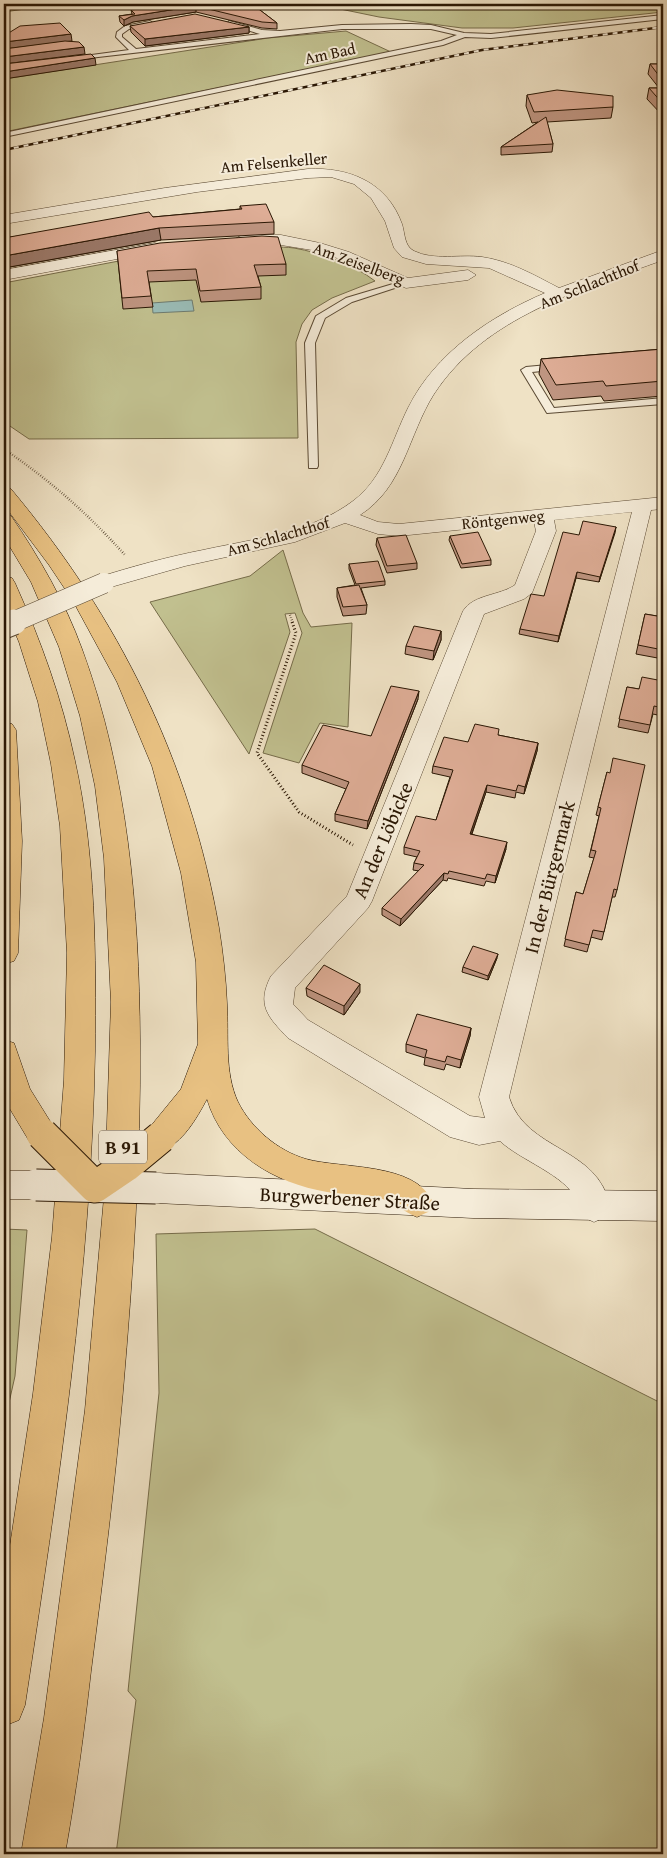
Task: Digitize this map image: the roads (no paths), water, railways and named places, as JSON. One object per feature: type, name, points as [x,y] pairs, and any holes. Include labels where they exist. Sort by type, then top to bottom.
[{"type":"highway","points":[[4,493],[41,540],[86,606],[141,710],[161,759],[177,806],[200,899],[212,984],[211,1044],[214,1078],[223,1104],[248,1140],[269,1158],[294,1170],[328,1178],[382,1184],[417,1202]]},
{"type":"highway","name":"B 91","points":[[4,520],[22,549],[57,618],[88,701],[108,788],[113,824],[123,946],[125,1064],[119,1242],[87,1565],[55,1793],[43,1854]]},
{"type":"highway","name":"B 91","points":[[4,583],[28,636],[46,690],[60,742],[76,846],[82,966],[77,1136],[68,1242],[46,1433],[4,1704]]},
{"type":"highway","points":[[4,730],[9,786],[11,854],[4,953]]},
{"type":"highway","points":[[4,1052],[16,1093],[42,1134],[95,1187],[126,1166],[161,1137],[191,1102],[201,1082],[211,1044]]},
{"type":"street","name":"Am Felsenkeller","points":[[4,220],[167,191],[305,174],[341,174],[365,184],[380,198],[394,222],[400,246],[405,253],[420,258],[481,262],[505,268],[559,294]]},
{"type":"street","name":"Am Zeiselberg","points":[[231,241],[281,240],[315,246],[343,255],[406,283],[486,273],[505,268]]},
{"type":"street","points":[[4,275],[104,256],[171,246]]},
{"type":"street","name":"Am Schlachthof","points":[[4,626],[104,583],[153,568],[284,537],[344,516],[382,486],[398,457],[419,405],[435,380],[456,356],[475,340],[503,322],[559,294],[663,255]]},
{"type":"street","name":"Röntgenweg","points":[[344,516],[363,524],[390,530],[651,504]]},
{"type":"street","name":"In der Bürgermark","points":[[594,1207],[590,1190],[565,1167],[539,1154],[515,1137],[496,1114],[494,1097],[642,512],[651,504]]},
{"type":"street","name":"An der Löbicke","points":[[506,1126],[486,1133],[475,1132],[461,1127],[298,1029],[278,1008],[281,984],[358,901],[474,611],[478,607],[516,594],[524,588],[546,531],[543,515]]},
{"type":"street","name":"Burgwerbener Straße","points":[[4,1184],[156,1188],[417,1202],[594,1207],[663,1206]]},
{"type":"lane","name":"Am Bad","points":[[4,135],[443,43],[464,35],[491,36],[663,16]]},
{"type":"lane","points":[[134,51],[124,43],[118,33],[122,30],[159,22]]},
{"type":"lane","points":[[224,22],[262,32],[280,34]]},
{"type":"lane","points":[[60,60],[342,27],[431,27],[464,35]]},
{"type":"lane","points":[[114,44],[124,43]]},
{"type":"lane","points":[[313,466],[310,343],[321,316],[349,300],[406,283]]},
{"type":"lane","points":[[566,366],[526,370],[551,411],[663,401]]},
{"type":"water","points":[[192,300],[194,311],[153,313],[152,303]]},
{"type":"railway","points":[[4,150],[482,50],[663,27]]}]
